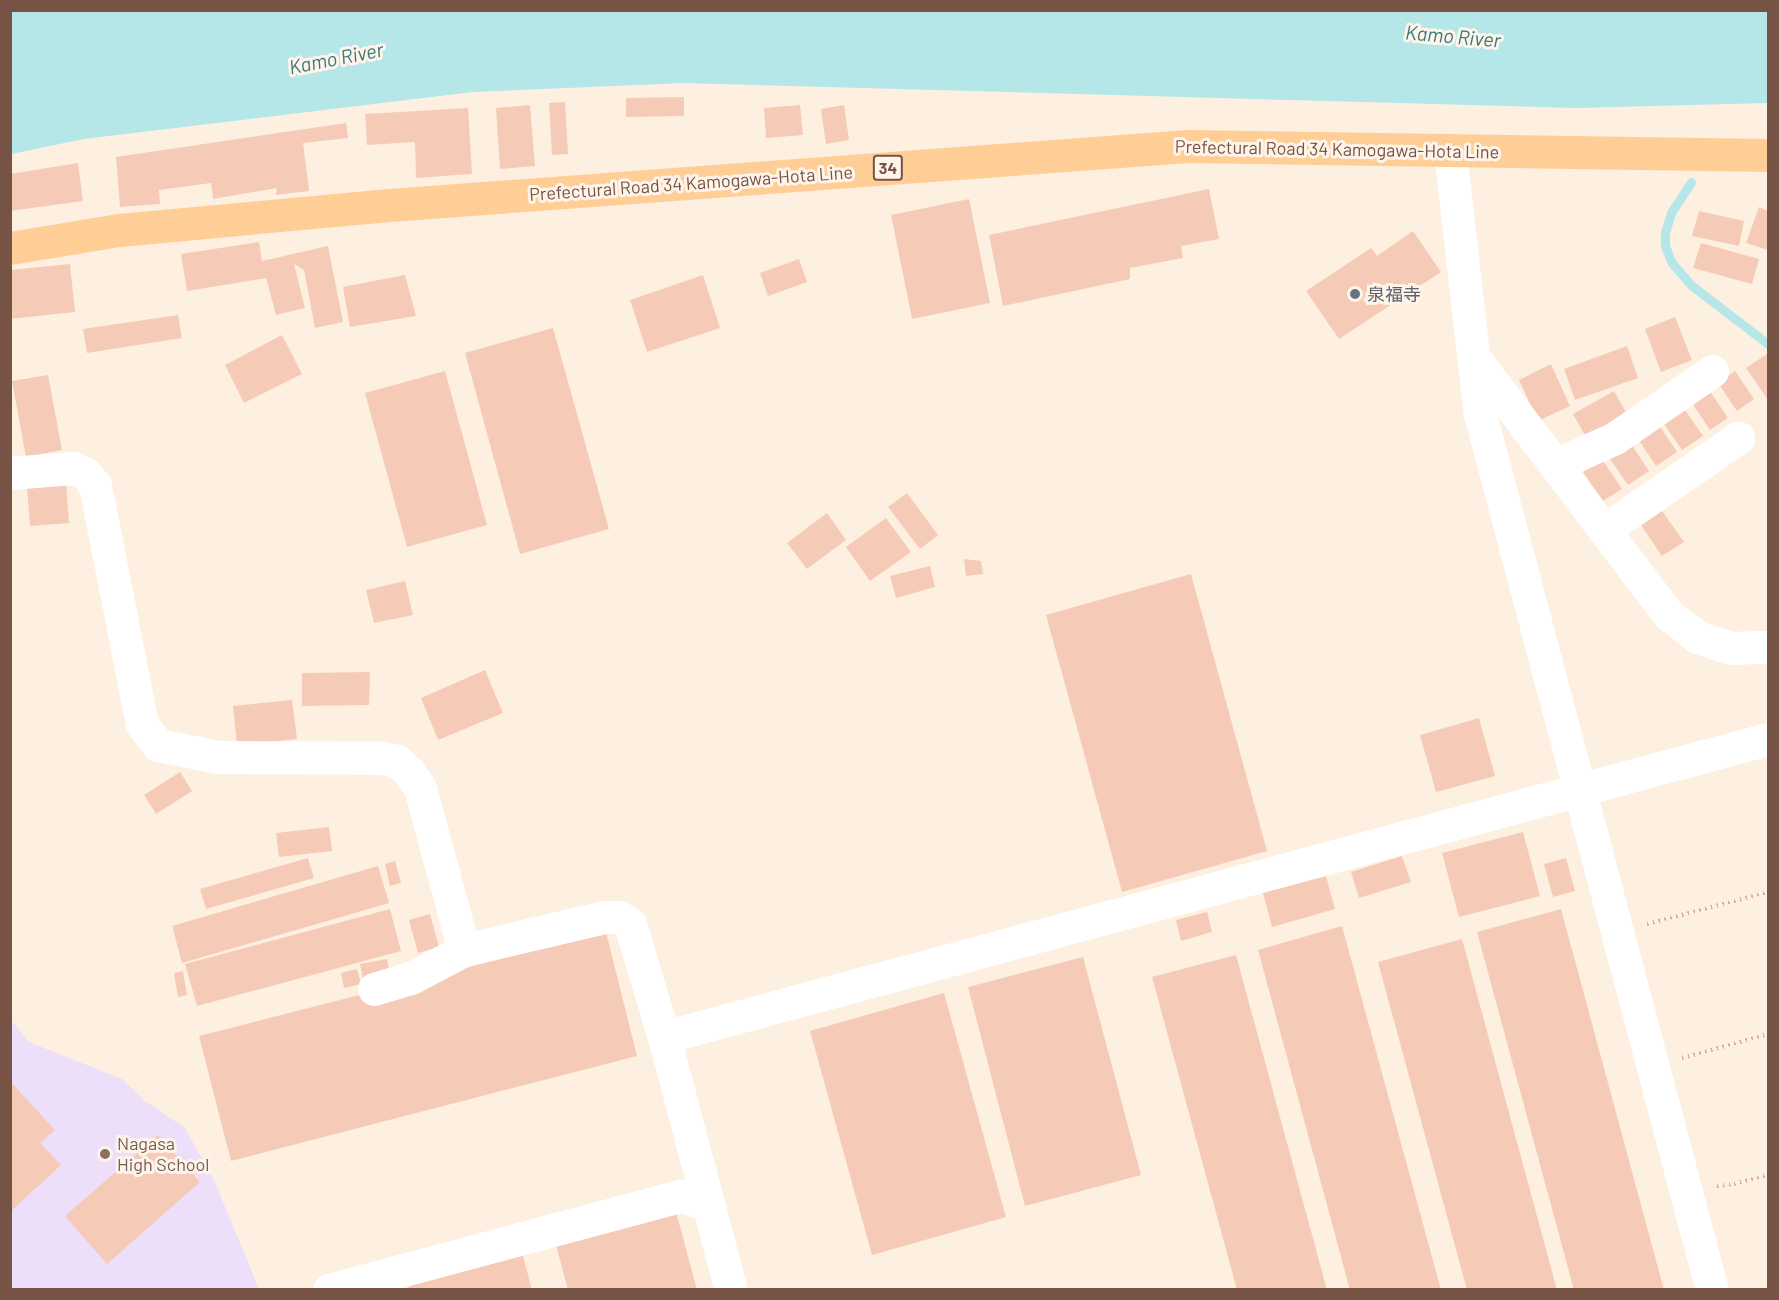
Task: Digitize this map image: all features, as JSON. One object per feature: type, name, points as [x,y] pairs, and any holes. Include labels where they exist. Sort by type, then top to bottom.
[{"type":"main road","name":"Prefectural Road 34 Kamogawa-Hota Line","points":[[10,248],[119,230],[389,205],[1188,146],[1450,152],[1768,155]]},
{"type":"street","points":[[1450,152],[1480,414],[1712,1290]]},
{"type":"street","points":[[1475,359],[1668,614],[1697,637],[1730,648],[1768,646]]},
{"type":"street","points":[[1555,465],[1615,438],[1712,371]]},
{"type":"street","points":[[1604,530],[1738,438]]},
{"type":"street","points":[[10,473],[73,468],[86,474],[95,485],[142,724],[158,745],[218,757],[382,758],[397,761],[409,772],[420,788],[464,950]]},
{"type":"street","points":[[664,1037],[1768,739]]},
{"type":"street","points":[[374,989],[411,978],[464,950],[604,916],[619,917],[630,924],[664,1037],[731,1290]]},
{"type":"street","points":[[329,1290],[681,1196],[708,1203]]},
{"type":"path","points":[[1617,931],[1768,892]]},
{"type":"path","points":[[1653,1066],[1768,1034]]},
{"type":"path","points":[[1685,1187],[1734,1185],[1768,1175]]},
{"type":"shaded area","name":"Nagasa High School","points":[[10,1019],[29,1042],[122,1079],[145,1101],[185,1128],[214,1180],[259,1289],[11,1289]]},
{"type":"water","name":"Kamo River","points":[[11,10],[1768,11],[1768,103],[1576,108],[684,83],[473,92],[84,139],[11,154]]},
{"type":"building","points":[[684,97],[684,116],[626,117],[626,98]]},
{"type":"building","points":[[565,102],[568,154],[552,155],[549,103]]},
{"type":"building","points":[[530,105],[535,166],[500,169],[496,108]]},
{"type":"building","points":[[800,105],[803,135],[766,138],[764,108]]},
{"type":"building","points":[[844,105],[849,140],[826,144],[821,109]]},
{"type":"building","points":[[468,108],[472,174],[416,178],[415,142],[367,145],[365,114]]},
{"type":"building","points":[[346,123],[348,138],[303,143],[309,191],[276,195],[277,188],[213,199],[211,183],[159,190],[160,204],[120,207],[116,157]]},
{"type":"building","points":[[78,163],[83,201],[10,211],[10,174]]},
{"type":"building","points":[[1209,189],[1219,239],[1181,246],[1183,258],[1130,268],[1130,279],[1003,306],[989,235]]},
{"type":"building","points":[[969,199],[990,303],[912,319],[891,215]]},
{"type":"building","points":[[1759,207],[1768,211],[1768,250],[1746,243]]},
{"type":"building","points":[[1699,211],[1744,221],[1739,246],[1692,236]]},
{"type":"building","name":"泉福寺","points":[[1413,231],[1441,272],[1339,339],[1306,291],[1371,248],[1377,256]]},
{"type":"building","points":[[259,242],[262,261],[328,246],[343,322],[315,328],[304,270],[294,264],[305,308],[276,315],[266,278],[187,291],[181,254]]},
{"type":"building","points":[[1701,243],[1759,259],[1752,284],[1693,268]]},
{"type":"building","points":[[799,259],[807,282],[768,296],[760,273]]},
{"type":"building","points":[[70,264],[75,312],[10,319],[10,270]]},
{"type":"building","points":[[405,275],[416,316],[350,327],[343,287]]},
{"type":"building","points":[[703,275],[720,328],[647,352],[630,300]]},
{"type":"building","points":[[178,315],[182,338],[87,353],[83,329]]},
{"type":"building","points":[[1675,317],[1692,360],[1661,372],[1645,329]]},
{"type":"building","points":[[553,328],[609,529],[520,554],[465,353]]},
{"type":"building","points":[[282,335],[302,374],[244,403],[225,365]]},
{"type":"building","points":[[1627,346],[1638,378],[1575,400],[1564,369]]},
{"type":"building","points":[[1767,354],[1768,356],[1768,400],[1746,368]]},
{"type":"building","points":[[1551,364],[1570,406],[1538,421],[1519,380]]},
{"type":"building","points":[[445,371],[487,525],[407,547],[365,393]]},
{"type":"building","points":[[1735,371],[1754,399],[1737,411],[1718,383]]},
{"type":"building","points":[[48,375],[62,450],[26,457],[12,381]]},
{"type":"building","points":[[1707,387],[1728,418],[1710,430],[1690,400]]},
{"type":"building","points":[[1614,391],[1628,416],[1587,439],[1573,414]]},
{"type":"building","points":[[1683,407],[1703,436],[1682,450],[1662,421]]},
{"type":"building","points":[[1657,422],[1677,452],[1656,466],[1636,436]]},
{"type":"building","points":[[1629,441],[1649,471],[1628,485],[1608,456]]},
{"type":"building","points":[[1602,459],[1622,489],[1603,501],[1583,472]]},
{"type":"building","points":[[66,484],[69,523],[30,526],[27,487]]},
{"type":"building","points":[[907,493],[938,535],[920,549],[888,507]]},
{"type":"building","points":[[1662,511],[1684,542],[1662,556],[1641,525]]},
{"type":"building","points":[[827,513],[846,540],[807,569],[787,543]]},
{"type":"building","points":[[886,518],[911,552],[870,581],[846,547]]},
{"type":"building","points":[[964,559],[981,561],[983,574],[966,576]]},
{"type":"building","points":[[930,566],[935,587],[896,598],[890,576]]},
{"type":"building","points":[[1191,574],[1267,851],[1122,892],[1046,615]]},
{"type":"building","points":[[405,581],[413,615],[374,623],[366,590]]},
{"type":"building","points":[[485,670],[503,713],[438,740],[421,698]]},
{"type":"building","points":[[370,672],[369,705],[302,706],[302,673]]},
{"type":"building","points":[[292,700],[297,739],[237,745],[233,706]]},
{"type":"building","points":[[1479,718],[1495,776],[1436,792],[1420,735]]},
{"type":"building","points":[[180,772],[192,791],[156,814],[144,795]]},
{"type":"building","points":[[329,827],[332,851],[279,857],[276,833]]},
{"type":"building","points":[[1523,832],[1540,896],[1459,917],[1442,853]]},
{"type":"building","points":[[1402,856],[1411,882],[1359,898],[1351,872]]},
{"type":"building","points":[[308,858],[314,878],[206,909],[200,889]]},
{"type":"building","points":[[1566,858],[1575,891],[1553,897],[1544,864]]},
{"type":"building","points":[[395,861],[401,883],[390,886],[385,864]]},
{"type":"building","points":[[378,866],[389,903],[182,963],[172,926]]},
{"type":"building","points":[[1326,876],[1335,909],[1272,927],[1263,893]]},
{"type":"building","points":[[390,909],[401,951],[197,1006],[185,964]]},
{"type":"building","points":[[1561,909],[1664,1290],[1574,1290],[1477,932]]},
{"type":"building","points":[[1207,912],[1212,932],[1181,941],[1176,920]]},
{"type":"building","points":[[430,914],[439,947],[418,953],[409,920]]},
{"type":"building","points":[[1342,926],[1441,1290],[1350,1290],[1258,950]]},
{"type":"building","points":[[606,932],[637,1056],[231,1161],[199,1036]]},
{"type":"building","points":[[1462,939],[1557,1290],[1467,1290],[1378,962]]},
{"type":"building","points":[[1236,955],[1327,1290],[1237,1290],[1152,977]]},
{"type":"building","points":[[1083,957],[1141,1175],[1025,1206],[968,987]]},
{"type":"building","points":[[387,959],[390,974],[363,979],[360,964]]},
{"type":"building","points":[[357,969],[361,984],[344,988],[341,973]]},
{"type":"building","points":[[183,971],[187,995],[178,997],[174,973]]},
{"type":"building","points":[[944,993],[1006,1217],[872,1255],[810,1031]]},
{"type":"building","points":[[10,1081],[55,1130],[40,1143],[61,1165],[10,1212]]},
{"type":"building","points":[[158,1135],[200,1182],[107,1264],[65,1216]]},
{"type":"building","points":[[675,1208],[697,1290],[568,1290],[555,1241]]},
{"type":"building","points":[[521,1248],[532,1290],[409,1290],[407,1280]]},
{"type":"waterway","points":[[1691,182],[1671,213],[1665,233],[1665,246],[1672,263],[1691,285],[1768,344]]},
{"type":"place","name":"泉福寺","points":[[1355,294]]},
{"type":"place","name":"Nagasa High School","points":[[105,1154]]}]
